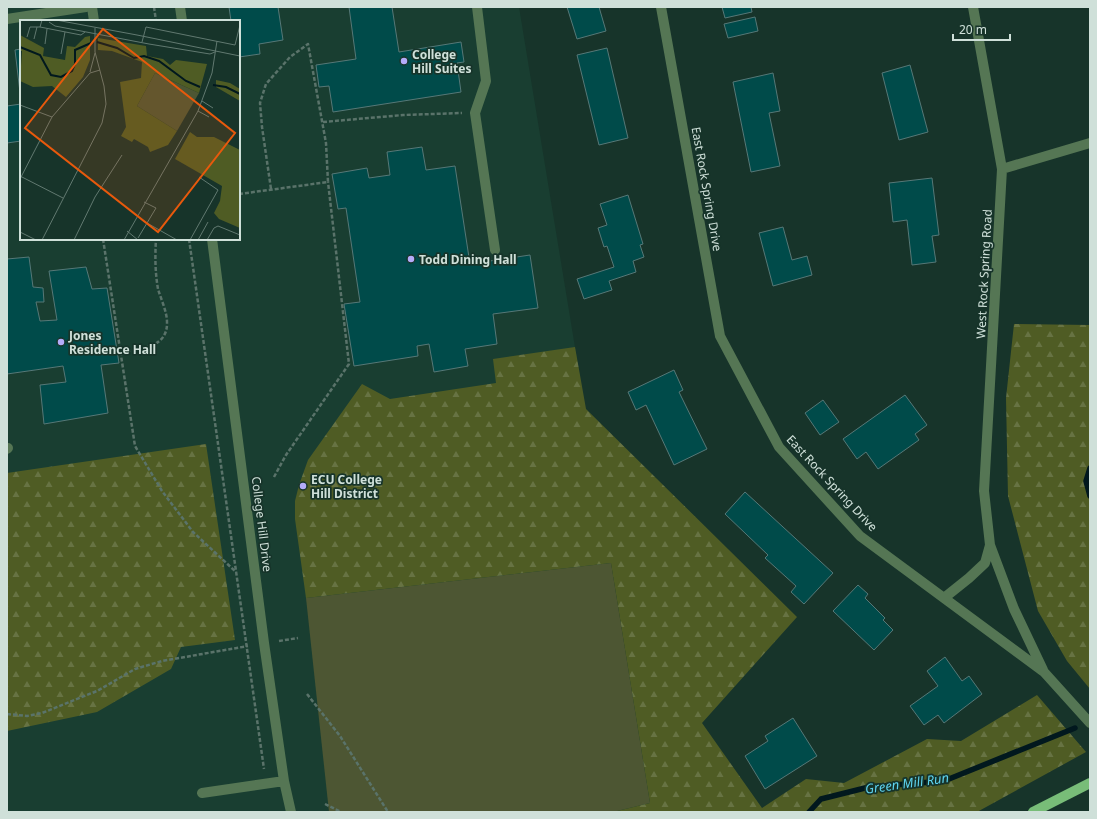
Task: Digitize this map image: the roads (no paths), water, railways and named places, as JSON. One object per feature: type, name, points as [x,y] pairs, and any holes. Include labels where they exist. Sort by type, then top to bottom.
[{"type":"main road","points":[[1033,812],[1090,783]]},
{"type":"street","points":[[7,19],[86,7]]},
{"type":"street","points":[[92,7],[94,20]]},
{"type":"street","points":[[180,7],[182,20]]},
{"type":"street","points":[[477,7],[486,81],[474,112],[496,250]]},
{"type":"street","name":"East Rock Spring Drive","points":[[662,7],[720,336],[779,447],[860,536],[1044,672],[1090,723]]},
{"type":"street","name":"West Rock Spring Road","points":[[972,7],[1002,169],[984,491],[990,545],[1014,609],[1044,672]]},
{"type":"street","points":[[1002,169],[1090,143]]},
{"type":"street","name":"College Hill Drive","points":[[212,240],[264,643],[284,781],[291,812]]},
{"type":"street","name":"West Rock Spring Road","points":[[944,598],[985,563],[990,545]]},
{"type":"street","points":[[202,793],[284,781]]},
{"type":"waterway","name":"Green Mill Run","points":[[1090,468],[1086,481],[1090,496]]},
{"type":"waterway","name":"Green Mill Run","points":[[809,812],[821,799],[869,787],[944,781],[1075,728]]},
{"type":"place","name":"College Hill Suites","points":[[404,61]]},
{"type":"place","name":"Todd Dining Hall","points":[[411,259]]},
{"type":"place","name":"Jones Residence Hall","points":[[61,342]]},
{"type":"place","name":"ECU College Hill District","points":[[303,486]]}]
